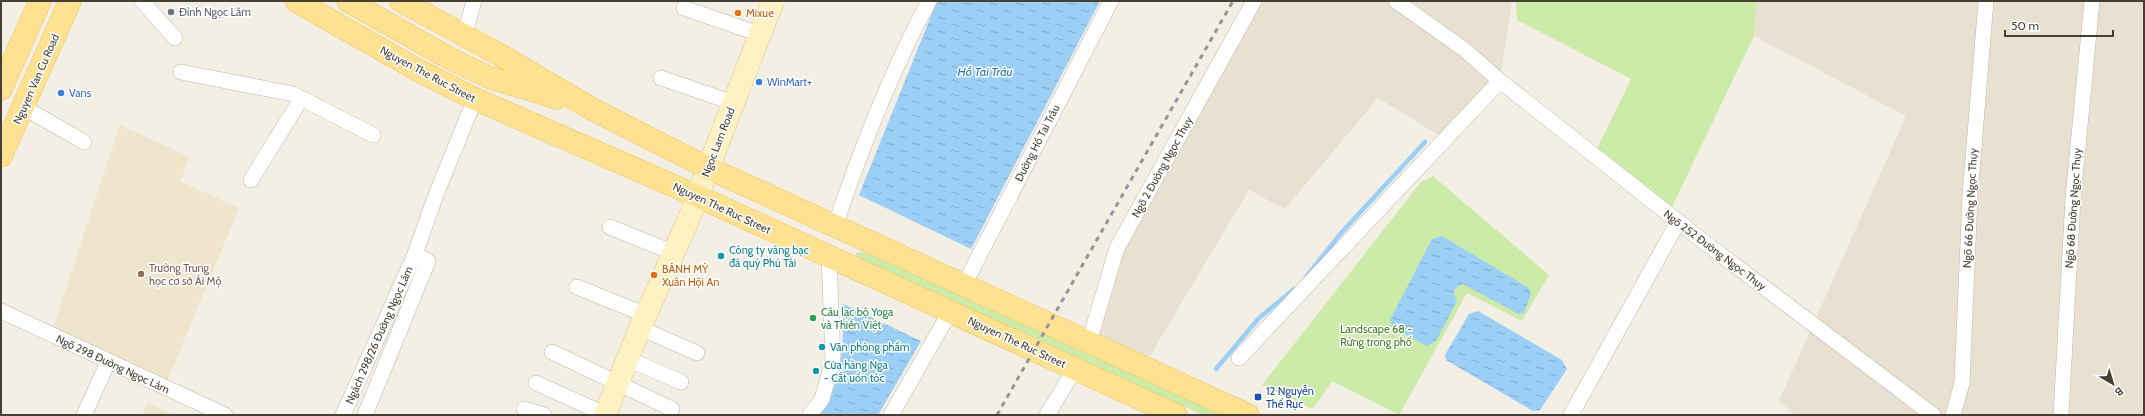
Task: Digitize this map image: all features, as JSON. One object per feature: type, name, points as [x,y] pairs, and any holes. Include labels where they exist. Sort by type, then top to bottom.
[{"type":"main road","points":[[1,89],[40,1]]},
{"type":"main road","name":"Nguyen Van Cu Road","points":[[1,156],[70,1]]},
{"type":"main road","name":"Nguyen The Ruc Street","points":[[296,1],[414,68],[475,99],[577,142],[698,196],[1176,415]]},
{"type":"main road","points":[[348,1],[447,57],[488,77],[592,109]]},
{"type":"main road","points":[[401,1],[464,37],[500,55],[592,109],[708,168],[1248,415]]},
{"type":"main road","name":"Ngoc Lam Road","points":[[605,415],[643,322],[698,196],[772,1]]},
{"type":"main road","points":[[488,77],[577,142]]},
{"type":"street","points":[[142,1],[175,38]]},
{"type":"street","points":[[464,37],[474,1]]},
{"type":"street","points":[[835,226],[861,151],[881,102],[929,1]]},
{"type":"street","name":"Đường Hồ Tai Trâu","points":[[964,285],[1111,1]]},
{"type":"street","name":"Ngõ 2 Đường Ngọc Thụy","points":[[1088,342],[1117,248],[1254,1]]},
{"type":"street","name":"Ngõ 252 Đường Ngọc Thụy","points":[[1396,1],[1465,50],[1500,81],[1678,222],[1933,415]]},
{"type":"street","name":"Ngõ 66 Đường Ngọc Thụy","points":[[1953,415],[1962,383],[1970,196],[1986,1]]},
{"type":"street","name":"Ngõ 68 Đường Ngọc Thụy","points":[[2061,415],[2072,198],[2092,1]]},
{"type":"street","points":[[684,8],[759,34]]},
{"type":"street","points":[[181,72],[292,94],[372,135]]},
{"type":"street","points":[[661,78],[734,103]]},
{"type":"street","points":[[1239,358],[1500,81]]},
{"type":"street","points":[[251,180],[301,99]]},
{"type":"street","name":"Ngách 298/26 Đường Ngọc Lâm","points":[[343,415],[415,254],[437,192],[475,99]]},
{"type":"street","points":[[23,108],[84,142]]},
{"type":"street","points":[[1571,415],[1678,222]]},
{"type":"street","points":[[610,227],[674,253]]},
{"type":"street","points":[[365,415],[428,261],[415,254]]},
{"type":"street","points":[[810,415],[822,399],[833,360],[829,256]]},
{"type":"street","points":[[577,287],[697,353]]},
{"type":"street","name":"Ngõ 298 Đường Ngọc Lâm","points":[[1,311],[225,415]]},
{"type":"street","points":[[891,415],[950,312]]},
{"type":"street","points":[[552,352],[672,408]]},
{"type":"street","points":[[628,359],[681,382]]},
{"type":"street","points":[[84,415],[108,362]]},
{"type":"street","points":[[1047,415],[1075,369]]},
{"type":"street","points":[[536,383],[605,415]]},
{"type":"street","points":[[524,409],[544,415]]},
{"type":"shaded area","points":[[1253,1],[1512,1],[1500,81],[1445,139],[1378,98],[1285,209],[1249,190],[1150,356],[1089,342],[1117,248]]},
{"type":"shaded area","points":[[1757,1],[2144,1],[2144,415],[1796,415],[1779,401],[1906,116],[1754,36]]},
{"type":"shaded area","name":"Trường Trung học cơ sở Ái Mộ","points":[[120,125],[190,157],[180,181],[239,208],[164,389],[49,340]]},
{"type":"shaded area","points":[[147,403],[175,415],[142,415]]},
{"type":"green space","points":[[1516,1],[1757,1],[1754,36],[1671,209],[1596,151],[1631,79],[1517,20]]},
{"type":"green space","name":"Landscape 68 - Rừng trong phố","points":[[1433,176],[1549,275],[1522,321],[1467,293],[1399,415],[1332,381],[1313,409],[1262,385],[1421,182]]},
{"type":"green space","points":[[864,252],[1222,415],[1203,415],[855,256],[856,253]]},
{"type":"water","name":"Hồ Tai Trâu","points":[[937,1],[1100,1],[971,249],[859,195]]},
{"type":"water","points":[[1442,236],[1529,288],[1531,294],[1524,313],[1519,314],[1463,284],[1455,288],[1454,295],[1457,301],[1436,341],[1427,346],[1392,327],[1390,320],[1432,239]]},
{"type":"water","points":[[843,304],[921,341],[878,415],[817,415],[833,390],[838,376],[842,349]]},
{"type":"water","points":[[1478,311],[1562,360],[1567,369],[1540,410],[1533,411],[1446,360],[1445,355],[1469,314]]},
{"type":"waterway","points":[[1306,277],[1342,232],[1425,142]]},
{"type":"waterway","points":[[1216,369],[1259,318],[1294,289]]},
{"type":"railway","points":[[997,415],[1233,1]]},
{"type":"place","name":"Đình Ngọc Lâm","points":[[171,12]]},
{"type":"place","name":"Mixue","points":[[738,13]]},
{"type":"place","name":"WinMart+","points":[[759,82]]},
{"type":"place","name":"Vans","points":[[61,93]]},
{"type":"place","name":"Công ty vàng bạc đá quý Phú Tài","points":[[721,256]]},
{"type":"place","name":"Trường Trung học cơ sở Ái Mộ","points":[[141,274]]},
{"type":"place","name":"BÁNH MỲ Xuân Hội An","points":[[654,275]]},
{"type":"place","name":"Câu lạc bộ Yoga và Thiền Việt","points":[[813,318]]},
{"type":"place","name":"Văn phòng phẩm","points":[[822,347]]},
{"type":"place","name":"Cửa hàng Nga - Cắt uốn tóc","points":[[816,371]]},
{"type":"place","name":"12 Nguyễn Thế Rục","points":[[1258,397]]}]
